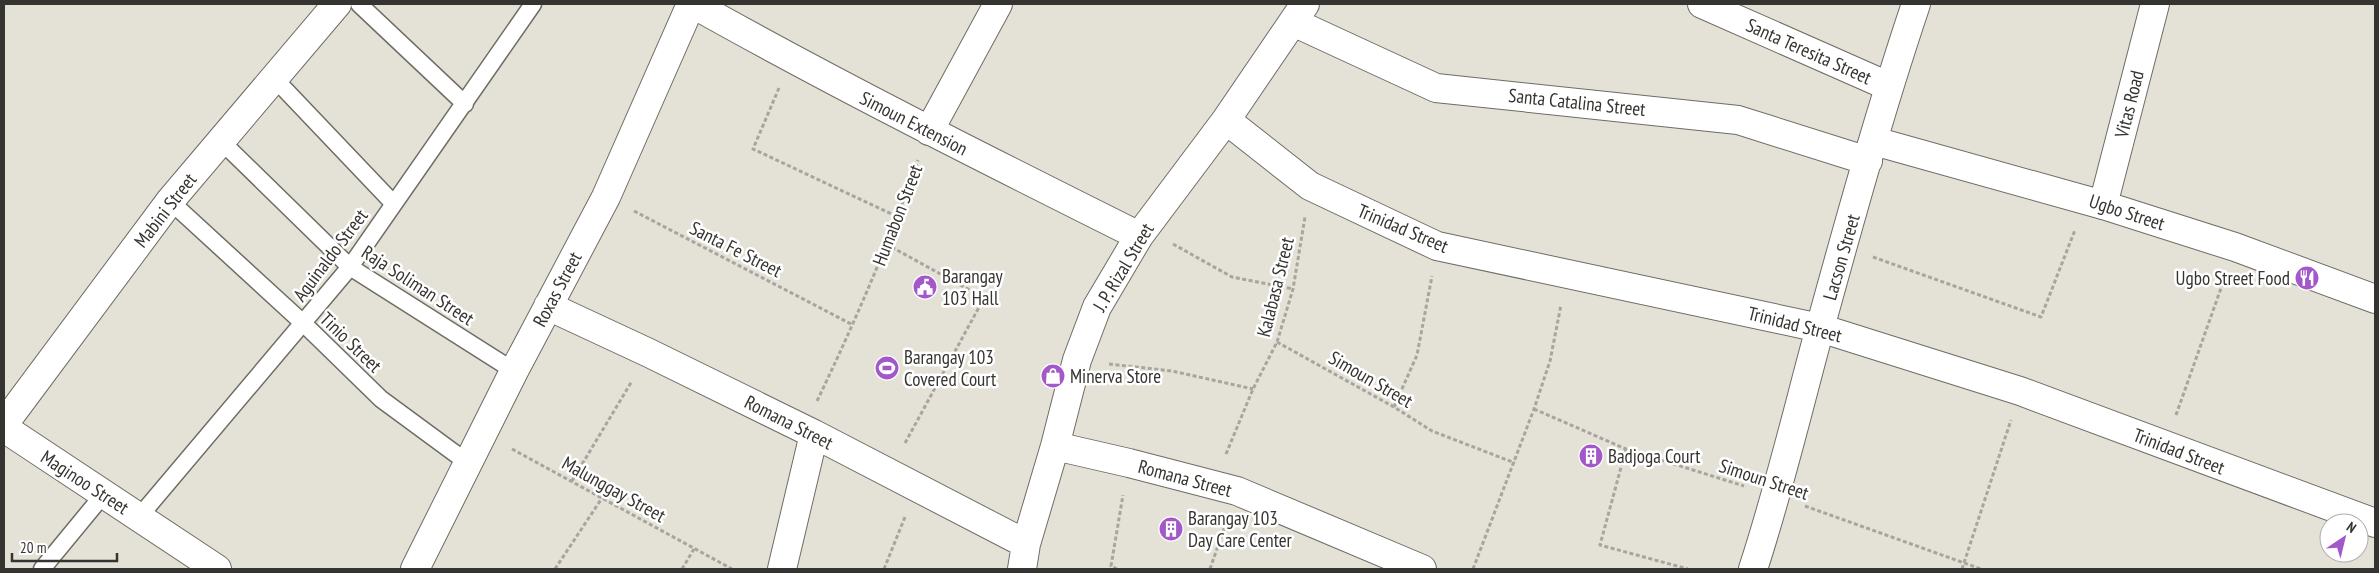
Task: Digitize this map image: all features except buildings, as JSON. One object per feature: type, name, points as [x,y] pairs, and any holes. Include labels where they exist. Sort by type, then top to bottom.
[{"type":"street","name":"Mabini Street","points":[[4,426],[170,201],[337,4]]},
{"type":"street","name":"Simoun Extension","points":[[692,4],[791,60],[929,132],[1142,232]]},
{"type":"street","name":"Roxas Street","points":[[415,569],[514,370],[606,196],[692,4]]},
{"type":"street","points":[[929,132],[998,4]]},
{"type":"street","name":"Santa Teresita Street","points":[[1702,4],[1888,86]]},
{"type":"street","name":"Lacson Street","points":[[1753,569],[1777,496],[1820,328],[1888,86],[1916,4]]},
{"type":"street","name":"Vitas Road","points":[[2093,202],[2155,4]]},
{"type":"street","name":"J. P. Rizal Street","points":[[1024,557],[1077,360],[1096,307],[1142,232],[1226,120],[1299,13]]},
{"type":"street","name":"Santa Catalina Street","points":[[1299,13],[1436,88],[1738,120],[1871,151]]},
{"type":"street","name":"Trinidad Street","points":[[1226,120],[1310,186],[1437,246],[1820,328],[2020,391],[2375,523]]},
{"type":"street","name":"Ugbo Street","points":[[1871,151],[2093,202],[2235,247],[2375,299]]},
{"type":"street","name":"Romana Street","points":[[548,306],[649,353],[809,432],[916,488],[1024,557]]},
{"type":"street","name":"Maginoo Street","points":[[4,426],[217,569]]},
{"type":"street","points":[[782,569],[809,432]]},
{"type":"street","name":"Romana Street","points":[[1055,446],[1225,488],[1422,569]]},
{"type":"lane","points":[[359,4],[465,104]]},
{"type":"lane","name":"Aguinaldo Street","points":[[140,517],[350,267],[533,4]]},
{"type":"lane","points":[[274,78],[393,203]]},
{"type":"lane","name":"Raja Soliman Street","points":[[221,141],[350,267],[514,370]]},
{"type":"lane","name":"Tinio Street","points":[[170,201],[303,323],[381,400],[468,463]]},
{"type":"lane","points":[[42,569],[103,494]]},
{"type":"path","points":[[791,60],[753,150],[898,217]]},
{"type":"path","name":"Humabon Street","points":[[809,432],[898,217],[929,132]]},
{"type":"path","name":"Kalabasa Street","points":[[1210,569],[1225,488],[1253,389],[1277,342],[1292,289],[1310,186]]},
{"type":"path","name":"Santa Fe Street","points":[[606,196],[853,325]]},
{"type":"path","points":[[1844,247],[2041,317],[2075,229],[2093,202]]},
{"type":"path","points":[[1142,232],[1232,277],[1292,289]]},
{"type":"path","points":[[886,244],[984,298],[889,474]]},
{"type":"path","points":[[1394,407],[1417,354],[1428,307],[1437,246]]},
{"type":"path","points":[[2165,446],[2235,247]]},
{"type":"path","points":[[1473,569],[1515,462],[1550,361],[1569,273]]},
{"type":"path","name":"Simoun Street","points":[[1277,342],[1394,407],[1432,431],[1515,462]]},
{"type":"path","points":[[572,481],[649,353]]},
{"type":"path","points":[[1077,360],[1172,371],[1253,389]]},
{"type":"path","points":[[1962,569],[2020,391]]},
{"type":"path","name":"Simoun Street","points":[[1534,409],[1626,449],[1777,496],[1981,569]]},
{"type":"path","name":"Malunggay Street","points":[[483,433],[732,569]]},
{"type":"path","points":[[1626,449],[1600,545],[1688,569]]},
{"type":"path","points":[[1117,569],[1111,566],[1129,463]]},
{"type":"path","points":[[884,569],[916,488]]},
{"type":"path","points":[[556,569],[602,498]]},
{"type":"path","points":[[682,569],[694,549]]},
{"type":"place","name":"Ugbo Street Food","points":[[2307,278]]},
{"type":"place","name":"Barangay 103 Hall","points":[[925,287]]},
{"type":"place","name":"Barangay 103 Covered Court","points":[[887,368]]},
{"type":"place","name":"Minerva Store","points":[[1053,376]]},
{"type":"place","name":"Badjoga Court","points":[[1591,456]]},
{"type":"place","name":"Barangay 103 Day Care Center","points":[[1171,529]]}]
